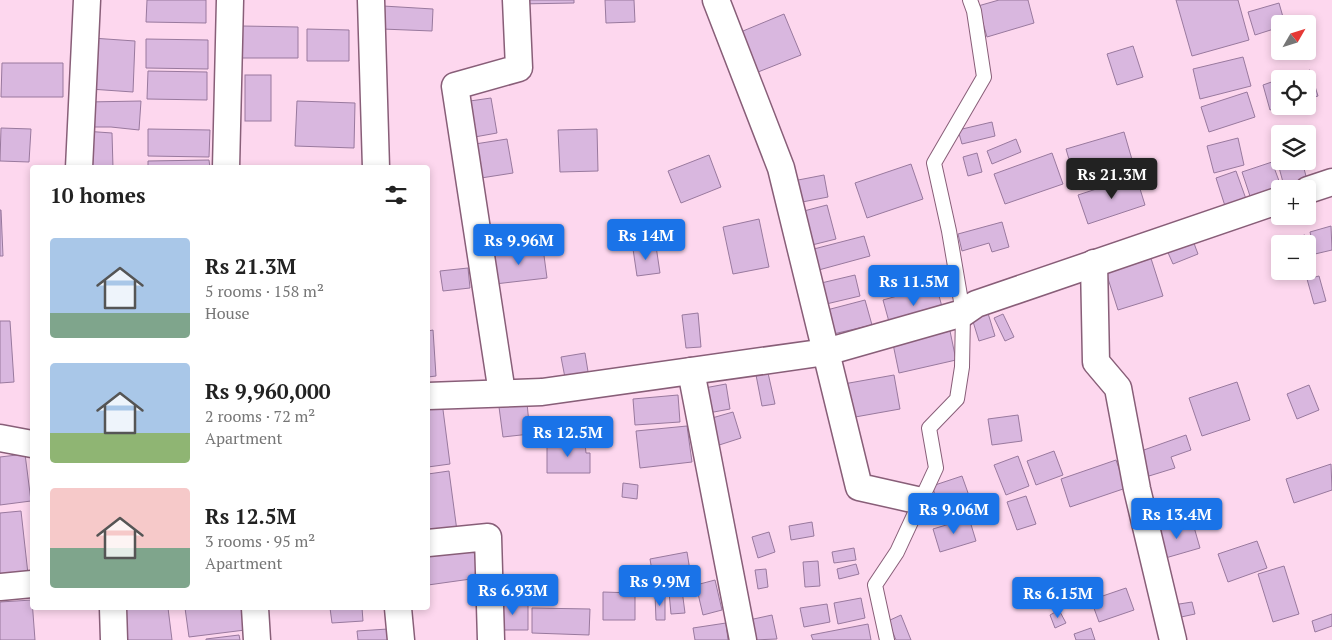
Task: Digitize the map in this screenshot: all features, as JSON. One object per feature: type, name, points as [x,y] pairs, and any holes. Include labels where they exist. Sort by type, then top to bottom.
[{"type":"street","points":[[79,165],[87,0]]},
{"type":"street","points":[[226,165],[230,0]]},
{"type":"street","points":[[372,0],[376,165]]},
{"type":"street","points":[[502,394],[455,86],[519,68],[516,0]]},
{"type":"street","points":[[716,0],[781,168],[859,487],[921,501]]},
{"type":"street","points":[[1316,187],[1332,182]]},
{"type":"street","points":[[430,396],[542,392],[826,352],[963,313],[976,304],[1271,203]]},
{"type":"street","points":[[1094,263],[1096,362],[1118,388],[1139,499],[1173,640]]},
{"type":"street","points":[[691,371],[744,640]]},
{"type":"street","points":[[0,438],[30,444]]},
{"type":"street","points":[[430,543],[488,537],[491,640]]},
{"type":"street","points":[[0,587],[30,584]]},
{"type":"street","points":[[113,610],[114,640]]},
{"type":"street","points":[[255,610],[257,640]]},
{"type":"street","points":[[398,610],[400,640]]},
{"type":"lane","points":[[887,640],[875,585],[897,552],[936,468],[929,428],[957,399],[962,367],[963,313],[949,231],[934,163],[984,77],[974,11],[970,0]]},
{"type":"building","points":[[147,0],[206,0],[206,23],[146,22]]},
{"type":"building","points":[[519,0],[574,0],[574,3],[519,4]]},
{"type":"building","points":[[605,0],[634,0],[635,22],[606,23]]},
{"type":"building","points":[[999,0],[1028,0],[1034,23],[987,37],[978,6]]},
{"type":"building","points":[[1176,0],[1238,0],[1249,40],[1192,56]]},
{"type":"building","points":[[1279,3],[1282,15],[1271,15],[1271,30],[1255,35],[1248,12]]},
{"type":"building","points":[[383,6],[433,9],[432,31],[382,29]]},
{"type":"building","points":[[784,14],[801,55],[748,76],[731,36]]},
{"type":"building","points":[[242,26],[298,27],[298,58],[242,58]]},
{"type":"building","points":[[307,29],[349,30],[349,61],[307,61]]},
{"type":"building","points":[[92,38],[135,41],[133,92],[90,89]]},
{"type":"building","points":[[146,39],[208,40],[208,69],[146,68]]},
{"type":"building","points":[[1133,46],[1143,77],[1117,85],[1107,54]]},
{"type":"building","points":[[1243,57],[1251,86],[1200,99],[1193,69]]},
{"type":"building","points":[[2,63],[63,63],[63,97],[1,97]]},
{"type":"building","points":[[148,71],[207,72],[207,100],[147,99]]},
{"type":"building","points":[[245,75],[271,75],[271,121],[245,121]]},
{"type":"building","points":[[1271,82],[1270,110],[1263,85]]},
{"type":"building","points":[[1247,92],[1255,117],[1209,132],[1201,107]]},
{"type":"building","points":[[491,98],[497,133],[469,138],[463,102]]},
{"type":"building","points":[[141,101],[139,130],[86,127],[87,102]]},
{"type":"building","points":[[297,101],[355,103],[354,148],[295,146]]},
{"type":"building","points":[[992,122],[995,136],[962,144],[958,130]]},
{"type":"building","points":[[1,128],[31,129],[29,162],[0,161]]},
{"type":"building","points":[[148,129],[210,130],[209,157],[148,156]]},
{"type":"building","points":[[597,129],[598,171],[560,172],[558,130]]},
{"type":"building","points":[[84,131],[112,133],[113,165],[85,165]]},
{"type":"building","points":[[1124,132],[1133,163],[1075,180],[1066,149]]},
{"type":"building","points":[[1238,138],[1244,165],[1214,173],[1207,146]]},
{"type":"building","points":[[507,139],[513,173],[481,178],[475,144]]},
{"type":"building","points":[[1016,139],[1021,152],[992,164],[987,151]]},
{"type":"building","points":[[977,153],[982,172],[968,176],[963,157]]},
{"type":"building","points":[[1052,153],[1063,184],[1005,204],[994,174]]},
{"type":"building","points":[[709,155],[721,187],[681,203],[668,171]]},
{"type":"building","points":[[209,160],[210,165],[148,165],[148,161]]},
{"type":"building","points":[[1271,162],[1271,170],[1275,170],[1279,180],[1271,180],[1271,193],[1251,199],[1242,172]]},
{"type":"building","points":[[911,164],[923,199],[867,218],[855,183]]},
{"type":"building","points":[[1280,170],[1304,170],[1307,180],[1282,180]]},
{"type":"building","points":[[1236,171],[1246,199],[1225,206],[1216,178]]},
{"type":"building","points":[[824,175],[828,197],[797,203],[793,181]]},
{"type":"building","points":[[1136,176],[1145,205],[1088,224],[1078,195]]},
{"type":"building","points":[[827,205],[836,239],[808,246],[800,212]]},
{"type":"building","points":[[1,210],[3,256],[0,256]]},
{"type":"building","points":[[759,219],[769,267],[733,274],[723,227]]},
{"type":"building","points":[[1002,222],[1009,247],[992,252],[989,243],[962,251],[958,234]]},
{"type":"building","points":[[1331,226],[1332,250],[1316,254],[1316,235],[1311,235],[1310,232]]},
{"type":"building","points":[[864,236],[870,256],[815,271],[810,250]]},
{"type":"building","points":[[1192,238],[1198,254],[1173,264],[1166,248]]},
{"type":"building","points":[[656,246],[660,273],[637,276],[633,249]]},
{"type":"building","points":[[543,248],[547,278],[495,284],[491,254]]},
{"type":"building","points":[[1148,249],[1163,296],[1118,310],[1103,263]]},
{"type":"building","points":[[468,268],[470,288],[443,291],[440,271]]},
{"type":"building","points":[[855,275],[860,296],[822,305],[817,284]]},
{"type":"building","points":[[1319,276],[1326,301],[1314,304],[1307,280],[1316,280],[1316,277]]},
{"type":"building","points":[[936,285],[944,314],[891,329],[883,300]]},
{"type":"building","points":[[865,300],[872,325],[829,335],[823,311]]},
{"type":"building","points":[[987,310],[995,336],[979,341],[971,315]]},
{"type":"building","points":[[698,313],[701,347],[686,348],[682,315]]},
{"type":"building","points":[[1003,314],[1014,337],[1005,341],[994,318]]},
{"type":"building","points":[[0,321],[10,321],[14,382],[0,383]]},
{"type":"building","points":[[433,330],[436,376],[430,377],[430,331]]},
{"type":"building","points":[[950,331],[956,360],[899,373],[893,344]]},
{"type":"building","points":[[585,353],[590,384],[567,388],[561,357]]},
{"type":"building","points":[[768,373],[775,404],[762,406],[756,375]]},
{"type":"building","points":[[894,375],[900,409],[844,419],[838,385]]},
{"type":"building","points":[[1237,382],[1250,420],[1202,436],[1189,398]]},
{"type":"building","points":[[726,384],[730,409],[703,414],[699,389]]},
{"type":"building","points":[[1309,385],[1319,410],[1297,419],[1287,394]]},
{"type":"building","points":[[678,395],[680,422],[635,425],[633,399]]},
{"type":"building","points":[[442,402],[450,464],[430,467],[430,404]]},
{"type":"building","points":[[527,403],[530,434],[503,437],[499,407]]},
{"type":"building","points":[[733,412],[741,438],[713,447],[705,420]]},
{"type":"building","points":[[1018,415],[1022,441],[992,445],[988,419]]},
{"type":"building","points":[[687,426],[692,462],[640,468],[636,431]]},
{"type":"building","points":[[1186,435],[1191,450],[1171,457],[1175,468],[1149,476],[1141,451]]},
{"type":"building","points":[[547,443],[585,443],[586,453],[590,453],[590,473],[547,473]]},
{"type":"building","points":[[1054,451],[1063,475],[1036,485],[1027,461]]},
{"type":"building","points":[[25,454],[30,501],[0,505],[0,457]]},
{"type":"building","points":[[1018,456],[1029,486],[1006,495],[994,465]]},
{"type":"building","points":[[1116,460],[1126,488],[1070,507],[1061,479]]},
{"type":"building","points":[[1331,464],[1332,490],[1294,503],[1286,479]]},
{"type":"building","points":[[449,471],[457,531],[430,535],[430,474]]},
{"type":"building","points":[[962,476],[973,507],[943,517],[932,486]]},
{"type":"building","points":[[623,483],[638,485],[637,499],[622,497]]},
{"type":"building","points":[[1026,496],[1036,524],[1017,530],[1007,502]]},
{"type":"building","points":[[21,511],[28,574],[0,577],[0,513]]},
{"type":"building","points":[[969,518],[976,541],[940,552],[933,529]]},
{"type":"building","points":[[1192,520],[1200,548],[1162,559],[1154,531]]},
{"type":"building","points":[[812,522],[814,536],[791,540],[789,526]]},
{"type":"building","points":[[769,532],[775,552],[758,558],[752,537]]},
{"type":"building","points":[[1257,541],[1267,568],[1228,582],[1218,554]]},
{"type":"building","points":[[473,544],[478,578],[430,585],[430,550]]},
{"type":"building","points":[[854,548],[856,560],[834,563],[832,552]]},
{"type":"building","points":[[687,552],[692,583],[655,589],[650,559]]},
{"type":"building","points":[[818,561],[820,586],[805,587],[803,562]]},
{"type":"building","points":[[856,564],[859,574],[839,579],[837,569]]},
{"type":"building","points":[[1284,566],[1299,614],[1273,622],[1258,574]]},
{"type":"building","points":[[766,569],[768,587],[758,589],[755,570]]},
{"type":"building","points":[[715,580],[722,610],[703,615],[696,585]]},
{"type":"building","points":[[1126,588],[1134,610],[1099,622],[1091,600]]},
{"type":"building","points":[[682,590],[685,613],[671,614],[669,592]]},
{"type":"building","points":[[603,592],[635,593],[635,620],[603,620]]},
{"type":"building","points":[[655,594],[665,594],[665,620],[656,620]]},
{"type":"building","points":[[861,598],[865,618],[838,624],[834,603]]},
{"type":"building","points":[[30,600],[30,610],[33,610],[35,640],[0,640],[0,602]]},
{"type":"building","points":[[1192,602],[1195,614],[1172,619],[1173,605]]},
{"type":"building","points":[[497,603],[528,603],[528,630],[498,630]]},
{"type":"building","points":[[827,604],[830,622],[804,627],[800,608]]},
{"type":"building","points":[[532,608],[590,609],[589,635],[532,633]]},
{"type":"building","points":[[116,610],[168,610],[172,640],[121,640]]},
{"type":"building","points":[[185,610],[242,610],[245,630],[189,637]]},
{"type":"building","points":[[330,610],[362,610],[363,621],[332,623]]},
{"type":"building","points":[[1059,610],[1066,623],[1055,628],[1050,615]]},
{"type":"building","points":[[1332,614],[1332,626],[1315,632],[1312,621]]},
{"type":"building","points":[[772,615],[777,639],[753,640],[749,620]]},
{"type":"building","points":[[901,615],[911,640],[896,640],[888,621]]},
{"type":"building","points":[[726,623],[728,640],[695,640],[693,628]]},
{"type":"building","points":[[868,624],[871,640],[813,640],[811,635]]},
{"type":"building","points":[[1091,628],[1095,640],[1076,640],[1074,634]]},
{"type":"building","points":[[388,629],[389,640],[358,640],[357,631]]},
{"type":"building","points":[[239,635],[240,640],[206,640],[206,639]]}]
